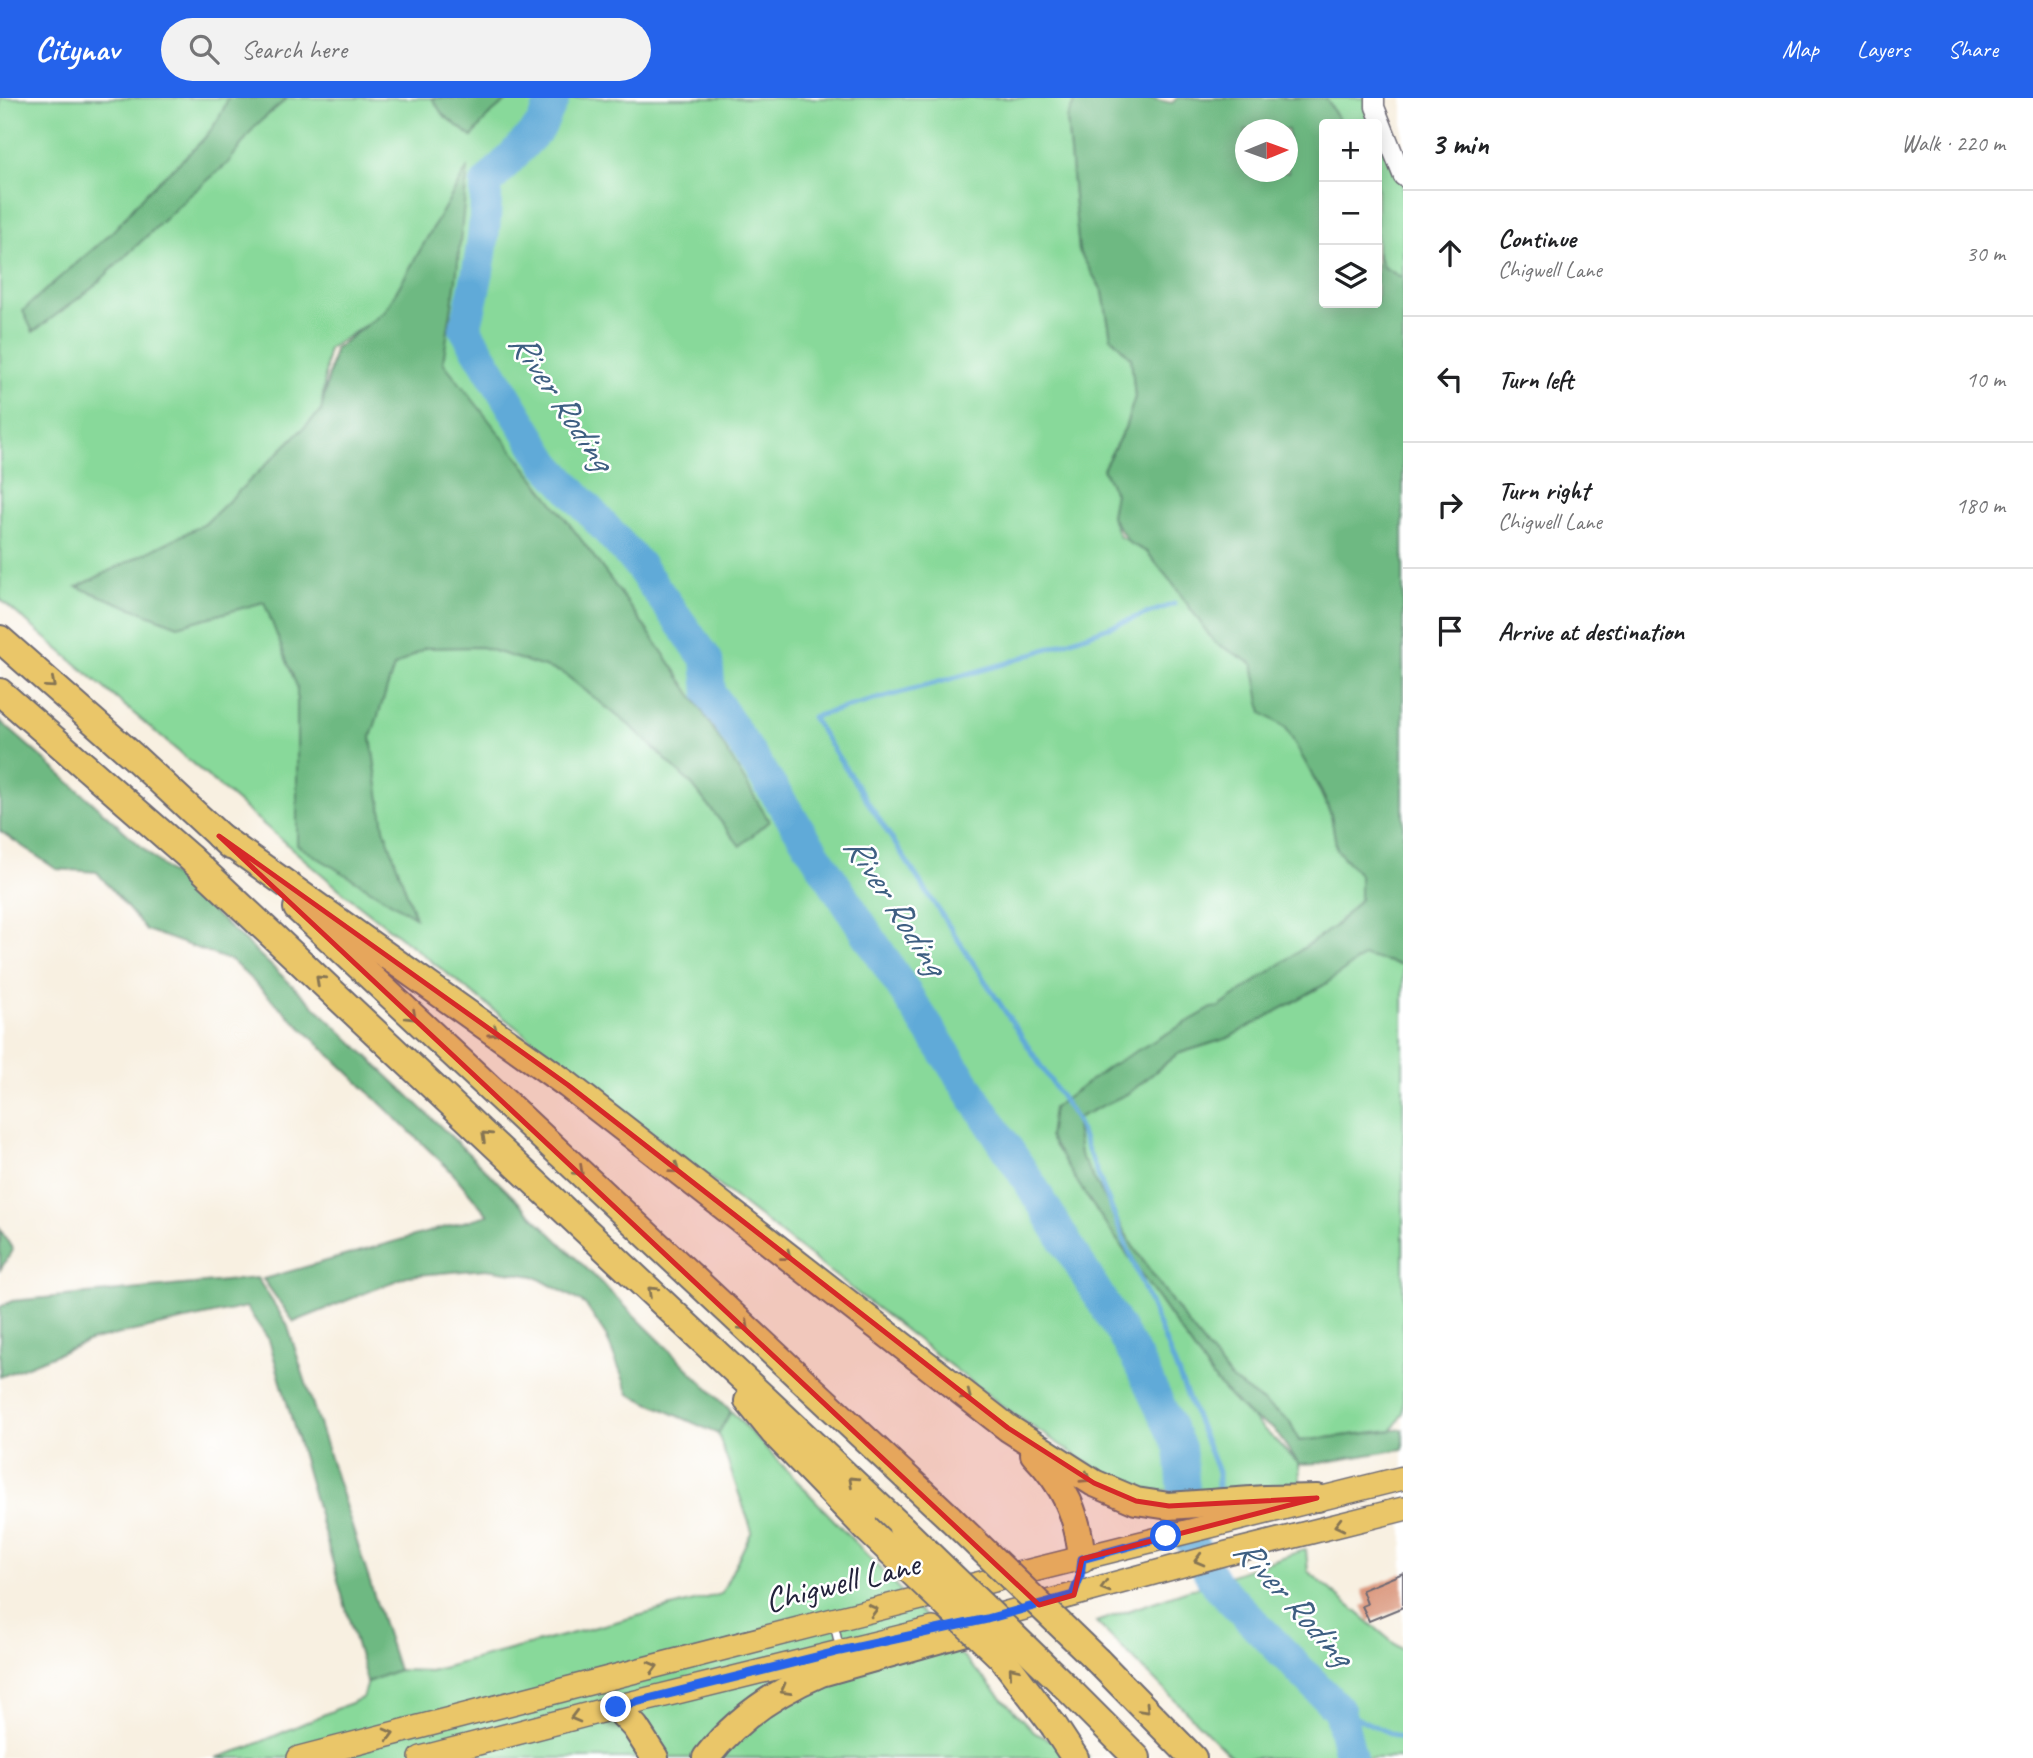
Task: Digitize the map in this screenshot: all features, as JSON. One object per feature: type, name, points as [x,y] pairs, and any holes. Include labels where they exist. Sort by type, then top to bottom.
[{"type":"highway","points":[[0,639],[134,757],[950,1518],[1098,1661],[1193,1758]]},
{"type":"highway","points":[[0,692],[189,857],[902,1528],[1137,1758]]},
{"type":"highway","points":[[219,836],[568,1084],[1008,1428],[1094,1483],[1136,1500],[1225,1512],[1317,1498]]},
{"type":"highway","points":[[681,1320],[774,1433],[866,1528],[1003,1660],[1075,1758]]},
{"type":"highway","points":[[1008,1428],[1064,1490],[1077,1529],[1082,1559]]},
{"type":"highway","points":[[706,1758],[730,1731],[765,1702],[797,1683],[821,1673],[973,1630],[987,1619]]},
{"type":"highway","points":[[616,1707],[635,1727],[654,1758]]},
{"type":"main road","points":[[1317,1498],[1403,1478]]},
{"type":"main road","name":"Chigwell Lane","points":[[421,1758],[840,1651],[987,1619],[1227,1553],[1403,1509]]},
{"type":"main road","name":"Chigwell Lane","points":[[299,1758],[833,1620],[1082,1559],[1166,1536],[1225,1512]]},
{"type":"main road","points":[[1073,1595],[1080,1576],[1082,1559]]},
{"type":"main road","points":[[587,1684],[616,1707]]},
{"type":"street","points":[[1375,98],[1375,107],[1403,177]]},
{"type":"lane","points":[[833,1620],[840,1651]]},
{"type":"highlighted area","points":[[219,836],[568,1085],[1008,1428],[1094,1483],[1136,1501],[1169,1506],[1317,1498],[1082,1559],[1074,1595],[1039,1605]]},
{"type":"green space","points":[[0,98],[1076,98],[1067,119],[1079,251],[1103,292],[1111,337],[1131,358],[1135,397],[1125,428],[1103,469],[1115,493],[1111,516],[1120,537],[1151,550],[1260,666],[1331,815],[1337,850],[1360,875],[1360,899],[1329,940],[1054,1108],[1085,1194],[1217,1383],[1299,1464],[1301,1491],[1129,1490],[1010,1412],[345,894],[0,599]],"holes":[[[372,321],[335,349],[322,403],[328,349]]]},
{"type":"green space","points":[[228,98],[288,98],[256,125],[228,163],[189,196],[91,289],[33,332],[23,311],[112,232],[147,192],[196,147],[214,126]]},
{"type":"green space","points":[[432,98],[510,98],[487,117],[472,137],[443,115]]},
{"type":"green space","points":[[1076,98],[1150,98],[1172,103],[1177,98],[1326,98],[1338,119],[1319,119],[1319,308],[1382,308],[1382,264],[1403,278],[1403,965],[1364,956],[1324,985],[1228,1038],[1177,1054],[1129,1093],[1075,1119],[1080,1155],[1132,1245],[1187,1323],[1232,1380],[1289,1421],[1299,1441],[1403,1429],[1403,1449],[1299,1464],[1273,1428],[1250,1417],[1217,1383],[1085,1194],[1049,1137],[1053,1108],[1110,1066],[1212,1008],[1219,1007],[1335,926],[1360,899],[1360,875],[1337,850],[1331,815],[1322,792],[1286,728],[1262,713],[1253,664],[1214,642],[1147,552],[1129,543],[1111,516],[1115,493],[1103,469],[1125,428],[1135,397],[1131,358],[1111,337],[1103,292],[1079,251],[1067,119]]},
{"type":"green space","points":[[1326,98],[1375,98],[1403,177],[1403,280],[1382,264],[1382,119],[1338,119]]},
{"type":"green space","points":[[468,167],[456,280],[443,362],[637,616],[697,703],[769,821],[740,846],[692,785],[634,729],[563,673],[481,647],[425,648],[394,667],[371,737],[384,828],[415,917],[297,845],[297,687],[264,602],[178,626],[77,587],[205,524],[321,411],[335,349],[385,311]]},
{"type":"green space","points":[[0,721],[280,974],[731,1411],[718,1434],[629,1394],[606,1336],[585,1304],[534,1276],[486,1269],[407,1276],[294,1322],[263,1279],[488,1215],[451,1171],[232,961],[146,930],[97,872],[56,869],[0,831]]},
{"type":"green space","points":[[1364,955],[1403,965],[1403,1413],[1392,1430],[1299,1441],[1289,1421],[1232,1380],[1187,1323],[1132,1245],[1080,1155],[1075,1118],[1129,1093],[1177,1054],[1228,1038],[1324,985]]},
{"type":"green space","points":[[0,1229],[13,1250],[0,1270]]},
{"type":"green space","points":[[257,1278],[287,1324],[398,1670],[367,1682],[269,1340],[246,1307],[92,1340],[0,1377],[0,1307],[12,1301]]},
{"type":"green space","points":[[731,1411],[1035,1733],[1090,1758],[216,1758],[247,1748],[362,1698],[367,1682],[398,1670],[430,1671],[721,1594],[752,1531],[718,1434]]},
{"type":"green space","points":[[1306,1549],[1308,1571],[1403,1651],[1403,1758],[1233,1758],[1096,1622]]},
{"type":"building","points":[[1403,1573],[1403,1607],[1369,1621],[1362,1606],[1367,1604],[1362,1590]]},
{"type":"waterway","name":"River Roding","points":[[554,98],[540,127],[486,184],[480,257],[465,329],[547,464],[638,564],[707,660],[710,693],[1031,1185],[1136,1357],[1180,1448],[1188,1536],[1216,1584],[1339,1710],[1351,1758]]},
{"type":"waterway","points":[[1174,604],[1004,664],[812,717],[1075,1118],[1218,1472],[1218,1496]]},
{"type":"waterway","points":[[1216,1562],[1216,1584]]},
{"type":"waterway","points":[[1339,1710],[1403,1739]]},
{"type":"route","points":[[616,1707],[941,1627],[987,1619],[1073,1595],[1080,1576],[1082,1559],[1166,1536]]}]
